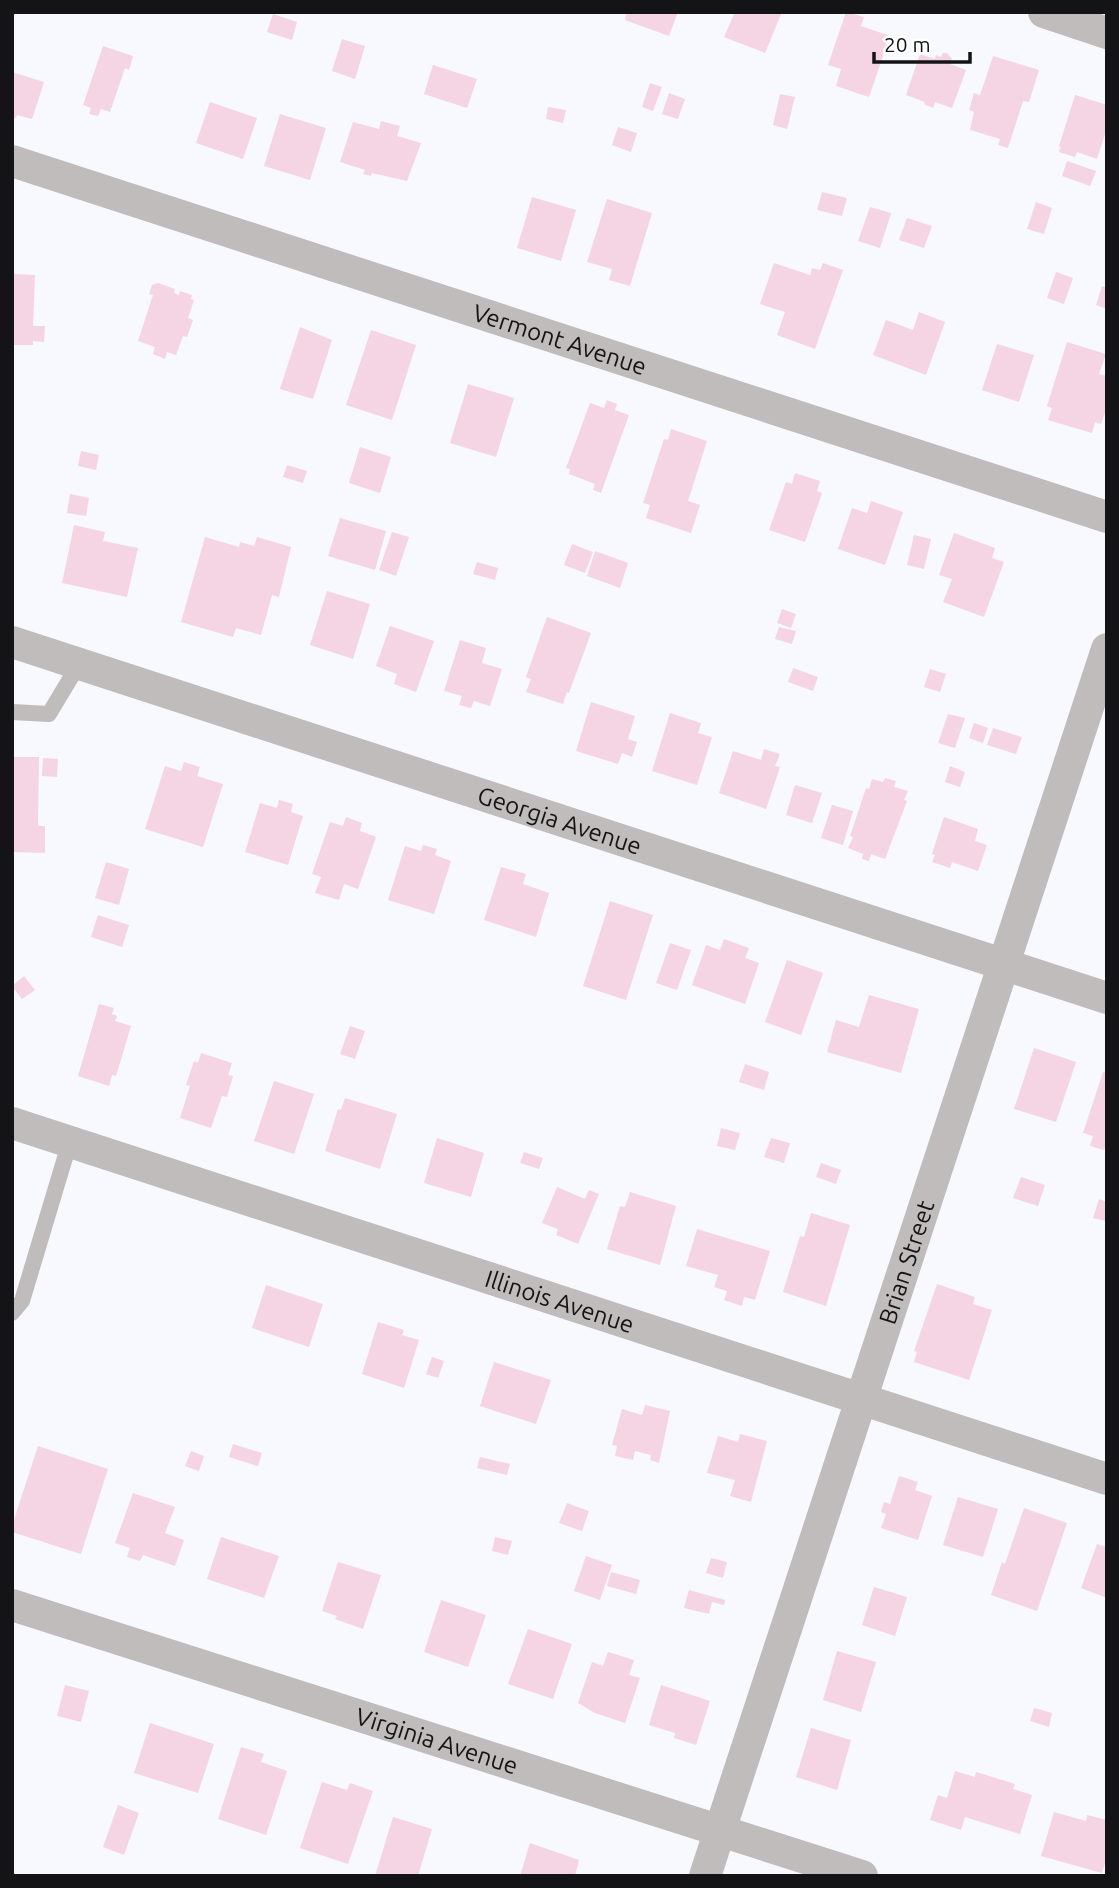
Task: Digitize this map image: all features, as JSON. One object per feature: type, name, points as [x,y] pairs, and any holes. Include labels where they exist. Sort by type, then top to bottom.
[{"type":"street","points":[[1044,12],[1107,33]]},
{"type":"street","name":"Vermont Avenue","points":[[12,161],[1107,517]]},
{"type":"street","name":"Georgia Avenue","points":[[12,642],[1107,998]]},
{"type":"street","name":"Brian Street","points":[[705,1876],[1107,649]]},
{"type":"street","name":"Illinois Avenue","points":[[12,1122],[1107,1479]]},
{"type":"street","name":"Virginia Avenue","points":[[12,1605],[862,1876]]},
{"type":"lane","points":[[12,712],[49,714],[79,664]]},
{"type":"lane","points":[[12,1313],[22,1301],[70,1141]]},
{"type":"building","points":[[627,12],[678,12],[669,36],[625,20]]},
{"type":"building","points":[[735,12],[782,12],[765,53],[724,37]]},
{"type":"building","points":[[846,12],[864,17],[861,26],[890,36],[869,97],[836,86],[841,69],[828,65]]},
{"type":"building","points":[[273,14],[297,22],[292,40],[267,32]]},
{"type":"building","points":[[342,39],[365,46],[355,79],[332,71]]},
{"type":"building","points":[[103,46],[133,56],[129,70],[125,68],[110,112],[101,109],[98,116],[89,114],[91,108],[83,105]]},
{"type":"building","points":[[943,53],[947,53],[952,59],[950,64],[966,70],[952,108],[935,102],[933,108],[906,95],[920,54],[935,59],[936,55],[941,57]]},
{"type":"building","points":[[993,56],[1039,70],[1029,102],[1023,101],[1008,148],[998,145],[1000,139],[970,130],[974,112],[969,110],[974,93],[980,95]]},
{"type":"building","points":[[433,65],[477,79],[467,108],[424,94]]},
{"type":"building","points":[[12,72],[44,82],[32,119],[17,115],[16,118],[12,117]]},
{"type":"building","points":[[650,83],[662,87],[653,111],[642,107]]},
{"type":"building","points":[[669,93],[685,99],[678,119],[662,114]]},
{"type":"building","points":[[780,94],[795,97],[787,129],[773,125]]},
{"type":"building","points":[[1075,95],[1107,105],[1107,128],[1097,159],[1077,152],[1075,157],[1059,152]]},
{"type":"building","points":[[210,102],[257,118],[243,159],[196,143]]},
{"type":"building","points":[[548,107],[566,110],[563,123],[546,119]]},
{"type":"building","points":[[280,114],[326,128],[310,180],[264,166]]},
{"type":"building","points":[[381,121],[400,126],[397,136],[421,143],[407,181],[372,173],[371,176],[363,174],[365,170],[340,162],[353,122],[379,129]]},
{"type":"building","points":[[618,127],[637,133],[631,152],[612,145]]},
{"type":"building","points":[[1067,161],[1096,171],[1090,186],[1062,176]]},
{"type":"building","points":[[822,192],[847,198],[842,216],[817,210]]},
{"type":"building","points":[[532,197],[576,210],[561,261],[517,248]]},
{"type":"building","points":[[607,199],[652,213],[630,286],[609,280],[612,269],[587,262]]},
{"type":"building","points":[[1036,202],[1052,208],[1044,234],[1027,229]]},
{"type":"building","points":[[870,207],[891,213],[880,248],[858,241]]},
{"type":"building","points":[[907,218],[932,226],[924,248],[899,240]]},
{"type":"building","points":[[774,263],[810,275],[812,268],[820,270],[823,263],[843,270],[815,349],[777,335],[785,312],[760,304]]},
{"type":"building","points":[[1056,272],[1073,278],[1064,304],[1047,298]]},
{"type":"building","points":[[12,274],[35,275],[33,326],[45,326],[44,342],[12,345]]},
{"type":"building","points":[[158,283],[175,289],[174,293],[179,295],[180,291],[192,295],[191,299],[194,300],[188,318],[193,320],[187,337],[183,336],[176,355],[167,352],[165,359],[153,354],[155,347],[138,341],[153,295],[149,294],[152,285]]},
{"type":"building","points":[[1102,286],[1107,288],[1107,309],[1096,305]]},
{"type":"building","points":[[919,312],[945,322],[926,375],[873,355],[886,320],[913,330]]},
{"type":"building","points":[[300,327],[332,340],[313,399],[280,389]]},
{"type":"building","points":[[371,330],[416,345],[392,420],[346,405]]},
{"type":"building","points":[[1067,342],[1106,354],[1099,374],[1107,376],[1107,407],[1101,424],[1095,422],[1092,433],[1048,420],[1052,408],[1047,406]]},
{"type":"building","points":[[997,344],[1034,355],[1019,402],[982,390]]},
{"type":"building","points":[[468,384],[514,398],[496,457],[450,443]]},
{"type":"building","points":[[607,400],[617,404],[615,410],[629,415],[601,493],[593,490],[595,484],[569,474],[570,469],[566,468],[590,403],[604,408]]},
{"type":"building","points":[[671,429],[707,441],[688,501],[700,505],[691,533],[646,518],[650,505],[643,503],[664,439],[668,440]]},
{"type":"building","points":[[360,447],[391,457],[380,493],[349,483]]},
{"type":"building","points":[[81,451],[99,455],[96,470],[78,466]]},
{"type":"building","points":[[287,465],[307,471],[303,483],[283,477]]},
{"type":"building","points":[[795,473],[820,481],[817,491],[822,493],[805,542],[769,530],[786,482],[792,484]]},
{"type":"building","points":[[70,494],[89,498],[86,516],[67,513]]},
{"type":"building","points":[[871,501],[903,512],[885,565],[838,549],[852,508],[867,513]]},
{"type":"building","points":[[340,518],[386,531],[375,570],[328,556]]},
{"type":"building","points":[[74,525],[105,532],[103,541],[138,548],[127,597],[62,583]]},
{"type":"building","points":[[392,532],[409,537],[396,576],[379,570]]},
{"type":"building","points":[[954,533],[995,548],[992,558],[1004,562],[984,617],[943,602],[952,579],[939,575]]},
{"type":"building","points":[[914,535],[931,539],[924,569],[907,565]]},
{"type":"building","points":[[205,537],[239,547],[240,542],[254,546],[257,537],[291,547],[279,597],[272,595],[261,635],[236,628],[233,637],[181,622]]},
{"type":"building","points":[[572,544],[593,552],[585,573],[564,565]]},
{"type":"building","points":[[595,551],[628,563],[620,588],[587,576]]},
{"type":"building","points":[[477,562],[498,568],[495,580],[473,574]]},
{"type":"building","points":[[327,591],[370,604],[353,659],[310,645]]},
{"type":"building","points":[[782,609],[796,614],[791,628],[777,623]]},
{"type":"building","points":[[547,617],[591,633],[563,704],[526,692],[531,679],[526,677]]},
{"type":"building","points":[[390,626],[434,641],[416,692],[394,684],[397,674],[376,666]]},
{"type":"building","points":[[779,627],[796,631],[792,644],[775,639]]},
{"type":"building","points":[[460,640],[486,648],[482,663],[502,669],[490,706],[474,701],[471,708],[459,705],[462,696],[444,691]]},
{"type":"building","points":[[793,668],[818,677],[813,691],[788,682]]},
{"type":"building","points":[[930,669],[946,674],[940,692],[924,687]]},
{"type":"building","points":[[591,702],[635,716],[628,739],[637,742],[632,757],[622,753],[618,764],[576,751]]},
{"type":"building","points":[[670,713],[701,723],[698,733],[712,737],[697,785],[652,771]]},
{"type":"building","points":[[948,714],[965,718],[955,748],[938,743]]},
{"type":"building","points":[[974,723],[988,728],[983,743],[969,738]]},
{"type":"building","points":[[993,728],[1022,737],[1016,754],[987,745]]},
{"type":"building","points":[[764,749],[780,754],[775,766],[780,767],[766,809],[719,793],[733,751],[761,760]]},
{"type":"building","points":[[12,757],[39,757],[38,826],[45,826],[45,853],[12,852]]},
{"type":"building","points":[[43,758],[58,759],[57,777],[42,776]]},
{"type":"building","points":[[184,762],[200,767],[197,776],[223,784],[203,847],[145,829],[165,766],[181,771]]},
{"type":"building","points":[[950,766],[965,772],[960,787],[945,782]]},
{"type":"building","points":[[885,778],[896,781],[894,787],[908,791],[904,800],[907,801],[885,859],[871,854],[869,861],[862,859],[863,854],[848,848],[853,837],[850,836],[866,788],[869,789],[872,779],[883,782]]},
{"type":"building","points":[[795,785],[822,793],[812,823],[786,815]]},
{"type":"building","points":[[279,800],[293,804],[291,812],[303,816],[288,865],[245,852],[260,803],[277,808]]},
{"type":"building","points":[[832,805],[853,811],[843,845],[821,838]]},
{"type":"building","points":[[346,817],[362,823],[360,831],[376,837],[358,889],[344,884],[339,900],[315,893],[321,877],[312,874],[330,822],[343,826]]},
{"type":"building","points":[[944,817],[978,829],[975,841],[987,845],[978,871],[952,862],[950,868],[932,862]]},
{"type":"building","points":[[423,845],[437,849],[435,855],[451,861],[434,914],[388,900],[405,846],[421,851]]},
{"type":"building","points":[[106,862],[129,869],[119,905],[95,898]]},
{"type":"building","points":[[501,867],[526,874],[523,884],[549,893],[536,937],[484,920]]},
{"type":"building","points":[[610,901],[653,915],[626,1000],[583,986]]},
{"type":"building","points":[[98,915],[129,925],[122,947],[91,937]]},
{"type":"building","points":[[724,939],[749,948],[745,958],[759,963],[745,1004],[692,985],[706,945],[720,950]]},
{"type":"building","points":[[670,943],[691,950],[677,990],[656,983]]},
{"type":"building","points":[[787,960],[823,973],[801,1035],[765,1022]]},
{"type":"building","points":[[24,976],[35,990],[22,999],[12,986]]},
{"type":"building","points":[[869,995],[919,1009],[901,1073],[827,1052],[836,1020],[859,1027]]},
{"type":"building","points":[[99,1004],[114,1008],[112,1014],[117,1016],[115,1021],[131,1026],[116,1076],[112,1075],[109,1086],[78,1076]]},
{"type":"building","points":[[350,1026],[365,1031],[355,1059],[340,1054]]},
{"type":"building","points":[[1034,1048],[1076,1062],[1056,1122],[1014,1109]]},
{"type":"building","points":[[201,1053],[232,1063],[228,1075],[233,1076],[227,1097],[222,1096],[211,1128],[180,1118],[190,1086],[186,1085],[194,1061],[198,1063]]},
{"type":"building","points":[[745,1064],[769,1072],[764,1090],[739,1082]]},
{"type":"building","points":[[1103,1072],[1107,1073],[1107,1142],[1104,1150],[1090,1146],[1093,1136],[1083,1133]]},
{"type":"building","points":[[274,1081],[314,1094],[294,1154],[254,1141]]},
{"type":"building","points":[[345,1098],[397,1114],[380,1169],[325,1151],[338,1109],[341,1110]]},
{"type":"building","points":[[721,1128],[740,1133],[735,1150],[717,1146]]},
{"type":"building","points":[[437,1138],[484,1153],[471,1197],[424,1183]]},
{"type":"building","points":[[771,1138],[790,1143],[784,1163],[764,1157]]},
{"type":"building","points":[[524,1152],[543,1158],[539,1169],[520,1163]]},
{"type":"building","points":[[821,1163],[841,1170],[836,1184],[816,1177]]},
{"type":"building","points":[[1021,1177],[1045,1185],[1038,1206],[1013,1198]]},
{"type":"building","points":[[557,1187],[585,1199],[589,1190],[599,1194],[578,1244],[556,1235],[558,1229],[542,1223]]},
{"type":"building","points":[[630,1192],[676,1206],[660,1265],[607,1249],[620,1206],[625,1207]]},
{"type":"building","points":[[1099,1199],[1107,1202],[1106,1221],[1093,1218]]},
{"type":"building","points":[[811,1213],[850,1225],[826,1306],[783,1292],[800,1236],[804,1237]]},
{"type":"building","points":[[697,1229],[770,1251],[755,1300],[744,1297],[742,1306],[724,1300],[727,1291],[714,1287],[718,1275],[686,1266]]},
{"type":"building","points":[[937,1284],[975,1297],[973,1304],[992,1310],[969,1380],[914,1362],[917,1352],[914,1351]]},
{"type":"building","points":[[266,1285],[323,1304],[309,1347],[252,1328]]},
{"type":"building","points":[[378,1322],[404,1330],[402,1335],[419,1340],[404,1388],[362,1374]]},
{"type":"building","points":[[432,1357],[444,1361],[438,1378],[426,1374]]},
{"type":"building","points":[[494,1362],[551,1380],[536,1424],[480,1406]]},
{"type":"building","points":[[645,1405],[670,1411],[659,1463],[650,1460],[651,1455],[635,1451],[633,1460],[615,1456],[617,1446],[612,1445],[622,1409],[642,1415]]},
{"type":"building","points":[[740,1434],[767,1441],[751,1502],[730,1496],[735,1480],[707,1473],[718,1436],[738,1442]]},
{"type":"building","points":[[233,1444],[262,1453],[258,1466],[229,1457]]},
{"type":"building","points":[[38,1446],[108,1469],[81,1554],[12,1532]]},
{"type":"building","points":[[191,1451],[204,1456],[199,1471],[185,1466]]},
{"type":"building","points":[[480,1457],[510,1464],[507,1475],[477,1468]]},
{"type":"building","points":[[899,1476],[918,1482],[915,1490],[932,1496],[918,1540],[881,1528],[886,1514],[881,1512],[884,1502],[890,1504]]},
{"type":"building","points":[[133,1493],[175,1507],[165,1533],[184,1540],[175,1566],[143,1555],[140,1561],[127,1557],[130,1548],[115,1543]]},
{"type":"building","points":[[958,1497],[998,1509],[983,1557],[943,1545]]},
{"type":"building","points":[[567,1503],[589,1511],[582,1531],[559,1523]]},
{"type":"building","points":[[1024,1508],[1067,1523],[1037,1611],[991,1595]]},
{"type":"building","points":[[221,1537],[279,1556],[264,1598],[207,1579]]},
{"type":"building","points":[[495,1537],[512,1541],[508,1555],[492,1551]]},
{"type":"building","points":[[1097,1544],[1107,1547],[1107,1598],[1081,1588]]},
{"type":"building","points":[[586,1556],[612,1565],[600,1600],[574,1591]]},
{"type":"building","points":[[711,1558],[727,1562],[723,1578],[706,1573]]},
{"type":"building","points":[[338,1562],[381,1575],[363,1629],[322,1611]]},
{"type":"building","points":[[611,1572],[640,1580],[636,1594],[607,1586]]},
{"type":"building","points":[[874,1587],[907,1597],[895,1636],[862,1625]]},
{"type":"building","points":[[689,1590],[725,1600],[724,1605],[712,1602],[709,1614],[684,1608]]},
{"type":"building","points":[[441,1600],[486,1615],[468,1667],[424,1652]]},
{"type":"building","points":[[528,1629],[572,1644],[553,1699],[508,1684]]},
{"type":"building","points":[[837,1651],[876,1662],[861,1712],[823,1700]]},
{"type":"building","points":[[608,1652],[634,1660],[629,1675],[640,1678],[625,1723],[595,1713],[578,1703],[592,1662],[603,1666]]},
{"type":"building","points":[[65,1685],[89,1691],[81,1722],[57,1716]]},
{"type":"building","points":[[661,1685],[710,1701],[696,1745],[674,1738],[675,1733],[649,1725]]},
{"type":"building","points":[[1034,1708],[1052,1713],[1049,1727],[1030,1721]]},
{"type":"building","points":[[150,1723],[214,1744],[198,1793],[134,1773]]},
{"type":"building","points":[[811,1728],[851,1740],[837,1790],[796,1777]]},
{"type":"building","points":[[241,1747],[264,1754],[261,1762],[287,1771],[266,1835],[218,1819]]},
{"type":"building","points":[[955,1771],[975,1777],[976,1772],[1015,1784],[1013,1789],[1032,1795],[1020,1834],[965,1817],[961,1830],[930,1820],[938,1795],[947,1798]]},
{"type":"building","points":[[322,1782],[347,1790],[350,1783],[373,1791],[348,1864],[300,1848]]},
{"type":"building","points":[[118,1805],[139,1813],[124,1855],[103,1847]]},
{"type":"building","points":[[1054,1812],[1086,1821],[1087,1815],[1107,1820],[1107,1856],[1102,1873],[1041,1856]]},
{"type":"building","points":[[393,1817],[432,1829],[418,1876],[375,1876]]},
{"type":"building","points":[[530,1843],[579,1860],[575,1876],[520,1876]]}]
